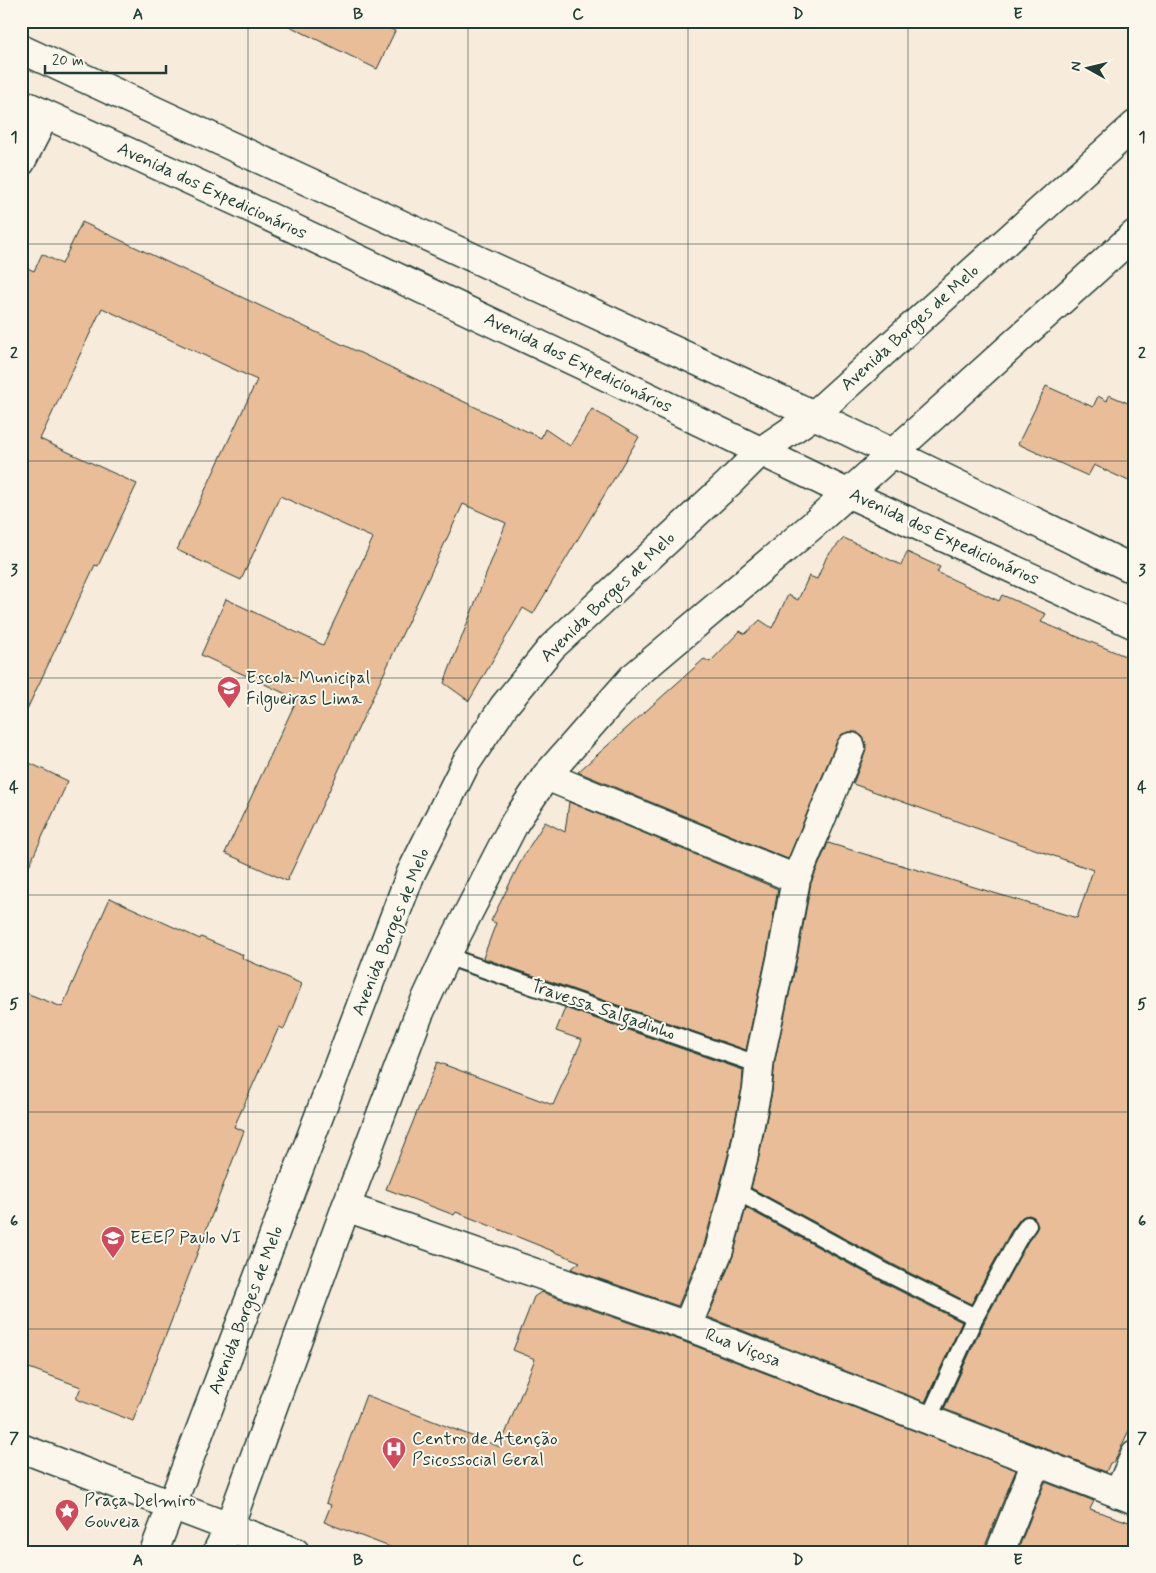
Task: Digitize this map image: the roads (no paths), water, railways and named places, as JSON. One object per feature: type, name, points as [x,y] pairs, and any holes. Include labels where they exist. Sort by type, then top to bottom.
[{"type":"main road","points":[[21,49],[814,415],[1135,570]]},
{"type":"main road","points":[[21,162],[33,109]]},
{"type":"main road","name":"Avenida dos Expedicionários","points":[[33,109],[240,203],[588,367],[847,494],[1135,625]]},
{"type":"main road","name":"Avenida Borges de Melo","points":[[154,1552],[411,873],[466,763],[504,706],[552,646],[729,483],[761,451],[814,415],[1135,125]]},
{"type":"main road","points":[[218,1552],[419,1014],[446,956],[515,822],[546,776],[632,678],[847,494],[1135,234]]},
{"type":"main road","points":[[687,1326],[719,1250],[743,1160],[760,1058],[796,879],[852,747]]},
{"type":"main road","points":[[546,776],[796,879]]},
{"type":"main road","name":"Rua Viçosa","points":[[346,1207],[687,1326],[1126,1497]]},
{"type":"main road","points":[[21,1448],[295,1552]]},
{"type":"main road","points":[[1126,1497],[1135,1455]]},
{"type":"main road","points":[[1000,1552],[1036,1462]]},
{"type":"lane","name":"Travessa Salgadinho","points":[[446,956],[760,1065]]},
{"type":"lane","points":[[734,1190],[974,1317]]},
{"type":"lane","points":[[928,1420],[974,1317],[1028,1225]]},
{"type":"place","name":"Escola Municipal Filgueiras Lima","points":[[229,709]]},
{"type":"place","name":"EEEP Paulo VI","points":[[113,1259]]},
{"type":"place","name":"Centro de Atenção Psicossocial Geral","points":[[394,1470]]},
{"type":"place","name":"Praça Delmiro Gouveia","points":[[67,1532]]}]
